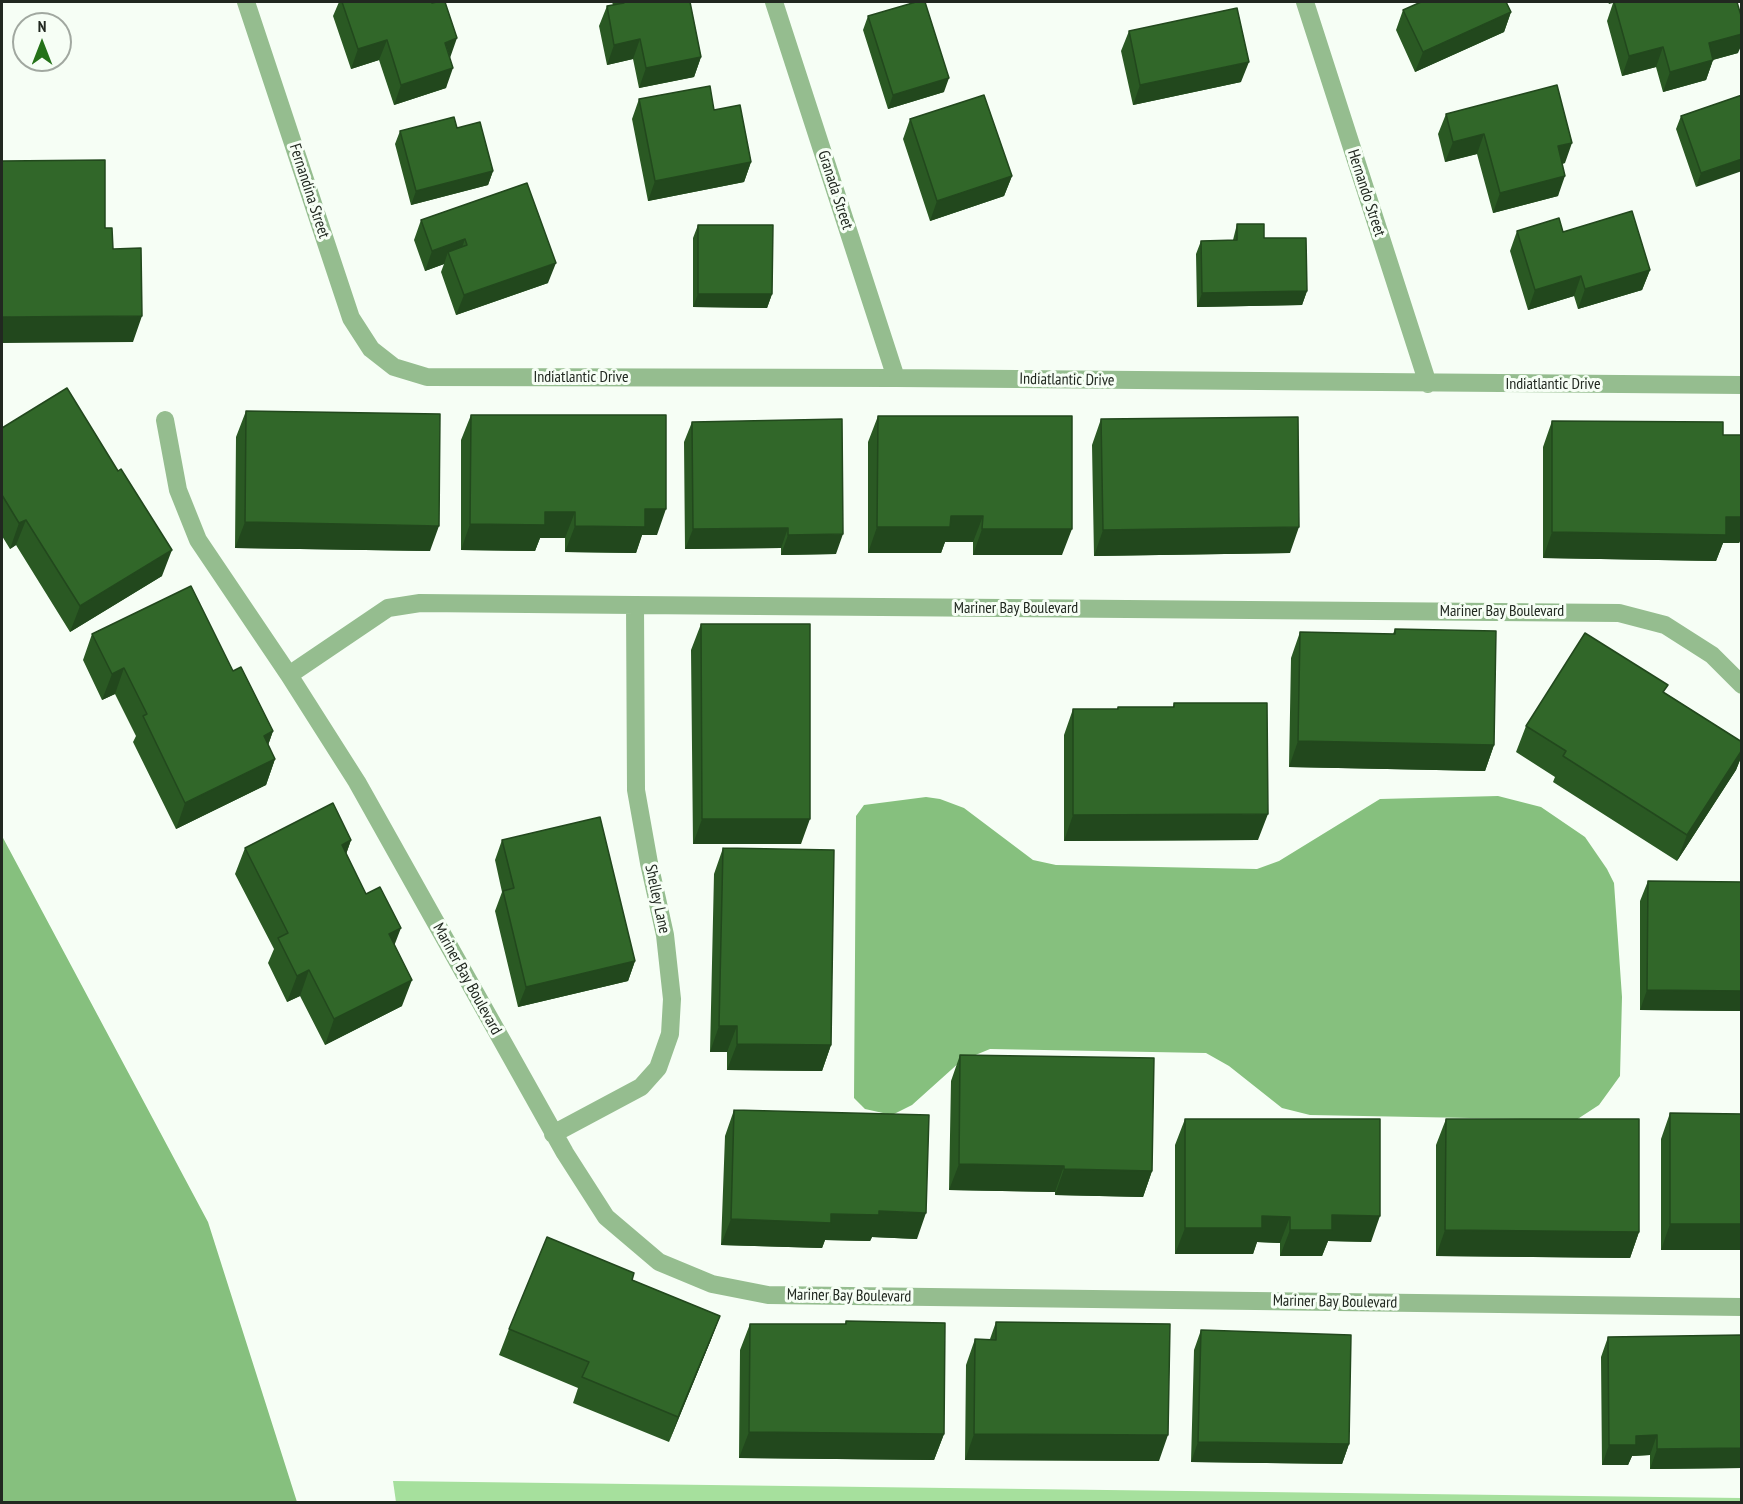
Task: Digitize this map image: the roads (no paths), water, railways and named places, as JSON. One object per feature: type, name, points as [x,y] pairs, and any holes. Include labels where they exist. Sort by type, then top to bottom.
[{"type":"street","name":"Fernandina Street","points":[[246,2],[351,318],[371,349],[394,367]]},
{"type":"street","name":"Granada Street","points":[[774,2],[896,378]]},
{"type":"street","name":"Hernando Street","points":[[1305,2],[1428,384]]},
{"type":"street","name":"Indiatlantic Drive","points":[[394,367],[427,377],[896,378],[1742,385]]},
{"type":"street","name":"Mariner Bay Boulevard","points":[[165,420],[178,490],[198,540],[289,675],[357,782],[553,1134],[606,1217],[659,1262],[712,1284],[768,1295],[1742,1307]]},
{"type":"street","name":"Mariner Bay Boulevard","points":[[289,675],[388,608],[420,603],[1619,613],[1665,625],[1712,655],[1742,685]]},
{"type":"street","name":"Shelley Lane","points":[[553,1134],[641,1087],[658,1068],[670,1034],[672,999],[665,935],[636,790],[635,605]]}]
